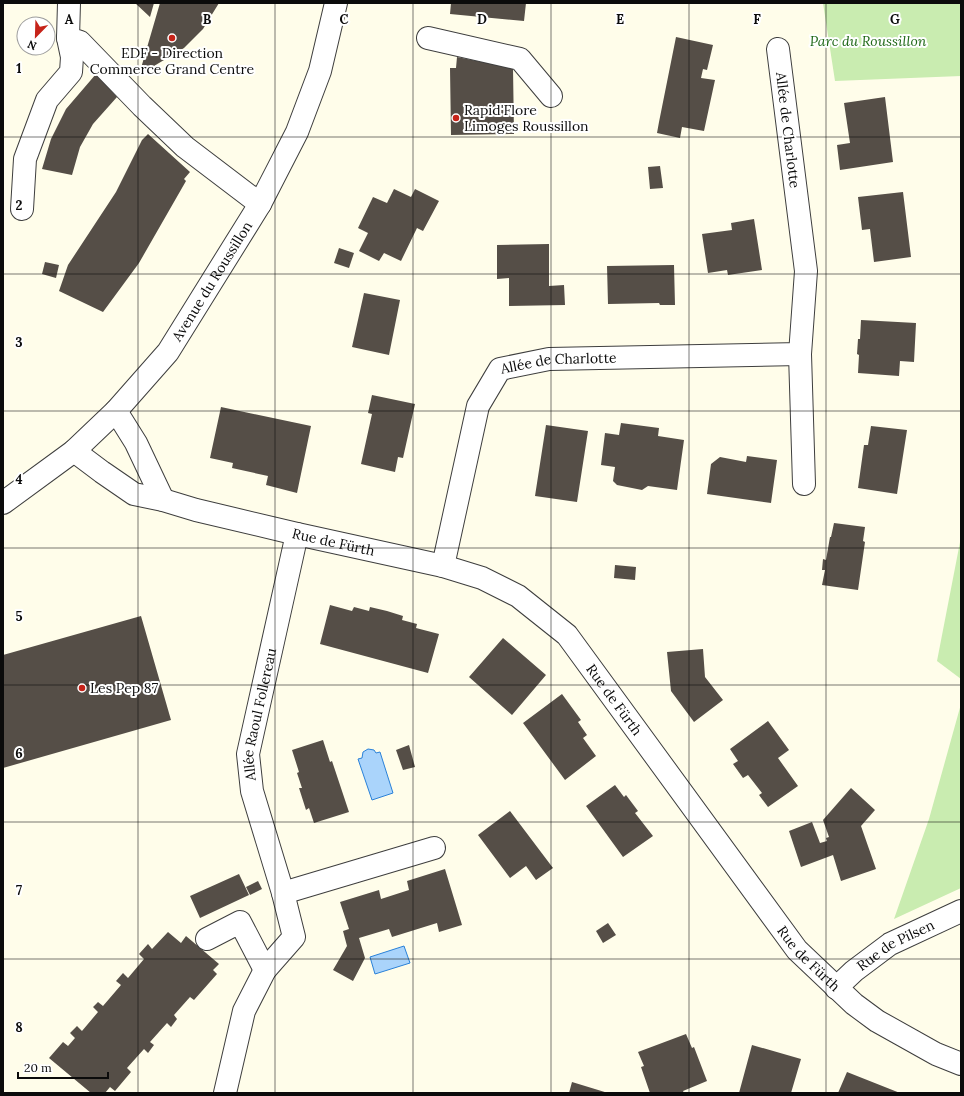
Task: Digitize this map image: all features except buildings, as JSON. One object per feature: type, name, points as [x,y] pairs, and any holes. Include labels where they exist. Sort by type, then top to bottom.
[{"type":"street","points":[[22,209],[26,159],[28,152],[47,100],[70,72],[72,57],[68,38],[69,3]]},
{"type":"street","name":"Avenue du Roussillon","points":[[3,503],[74,451],[116,411],[168,352],[260,204],[297,132],[320,71],[336,3]]},
{"type":"street","points":[[68,38],[80,42],[142,106],[185,146],[260,204]]},
{"type":"street","points":[[428,38],[520,59],[551,96]]},
{"type":"street","name":"Allée de Charlotte","points":[[778,49],[806,271],[800,354],[804,484]]},
{"type":"street","name":"Allée de Charlotte","points":[[443,566],[478,406],[500,369],[549,359],[800,354]]},
{"type":"street","points":[[116,411],[136,443],[163,500]]},
{"type":"street","name":"Rue de Fürth","points":[[74,451],[134,494],[297,534],[443,566],[482,578],[518,596],[567,635],[797,950],[854,1004],[877,1021],[936,1054],[961,1064]]},
{"type":"street","name":"Allée Raoul Follereau","points":[[265,970],[294,937],[283,893],[252,791],[248,754],[297,534]]},
{"type":"street","points":[[283,893],[434,848]]},
{"type":"street","name":"Rue de Pilsen","points":[[836,988],[854,971],[890,944],[961,911]]},
{"type":"street","points":[[207,939],[240,922],[265,970],[244,1011],[226,1093]]},
{"type":"green space","name":"Parc du Roussillon","points":[[823,3],[961,3],[961,76],[835,81]]},
{"type":"green space","points":[[961,537],[961,679],[937,661]]},
{"type":"green space","points":[[961,704],[961,888],[894,919],[929,819]]},
{"type":"water","points":[[368,749],[374,750],[376,753],[380,752],[393,793],[372,800],[358,759],[362,758],[363,752]]},
{"type":"water","points":[[404,946],[410,963],[375,974],[370,957]]},
{"type":"place","name":"EDF - Direction Commerce Grand Centre","points":[[172,38]]},
{"type":"place","name":"Rapid'Flore Limoges Roussillon","points":[[456,118]]},
{"type":"place","name":"Les Pep 87","points":[[82,688]]}]
